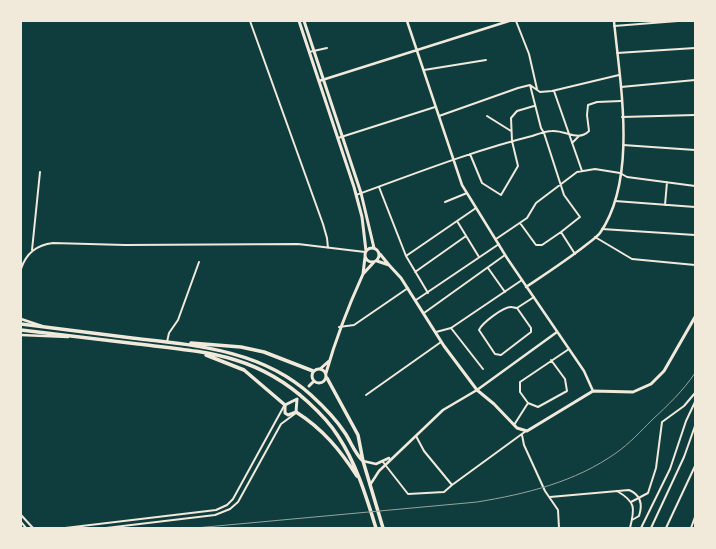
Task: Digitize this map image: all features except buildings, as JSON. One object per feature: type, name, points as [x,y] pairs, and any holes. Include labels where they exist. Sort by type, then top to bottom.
[{"type":"highway","points":[[21,324],[167,342],[226,351],[256,360],[282,373],[311,394],[345,433],[363,461]]},
{"type":"highway","points":[[21,330],[195,351],[230,358],[254,366],[280,379],[320,412],[338,435],[354,463],[376,528]]},
{"type":"highway","points":[[167,342],[241,347],[256,350],[288,360],[314,372]]},
{"type":"highway","points":[[195,351],[244,370],[285,405]]},
{"type":"highway","points":[[326,375],[358,435],[363,461],[383,528]]},
{"type":"highway","points":[[296,412],[328,436],[362,484]]},
{"type":"main road","points":[[299,21],[356,195],[365,236],[366,252],[363,274],[339,327],[336,344],[326,375],[320,384],[314,381],[312,376],[314,372],[320,369],[330,359]]},
{"type":"main road","points":[[304,21],[361,194],[374,248],[401,278],[442,341],[477,390],[494,404],[514,425],[527,431],[594,391],[633,392],[651,384],[664,371],[695,317]]},
{"type":"main road","points":[[366,252],[369,248],[374,248]]},
{"type":"main road","points":[[363,274],[380,254]]},
{"type":"main road","points":[[365,257],[369,262],[375,261],[389,265]]},
{"type":"main road","points":[[320,369],[326,375]]},
{"type":"main road","points":[[309,386],[314,381]]},
{"type":"main road","points":[[298,399],[296,412],[288,415],[285,413],[285,405],[298,399]]},
{"type":"street","points":[[250,21],[328,238],[328,248]]},
{"type":"street","points":[[407,21],[462,186],[505,256],[584,371],[594,391]]},
{"type":"street","points":[[319,81],[416,49],[509,21]]},
{"type":"street","points":[[516,21],[529,54],[537,89]]},
{"type":"street","points":[[526,287],[575,254],[595,237],[602,229],[615,201],[623,145],[620,87],[614,21]]},
{"type":"street","points":[[614,26],[678,21]]},
{"type":"street","points":[[309,52],[327,48]]},
{"type":"street","points":[[617,53],[695,48]]},
{"type":"street","points":[[423,70],[486,60]]},
{"type":"street","points":[[439,116],[530,85],[540,92],[554,91],[619,75]]},
{"type":"street","points":[[620,87],[695,80]]},
{"type":"street","points":[[520,223],[536,245],[542,245],[580,218],[564,194],[560,184],[544,132],[541,128],[534,106],[530,85]]},
{"type":"street","points":[[554,91],[582,171]]},
{"type":"street","points":[[356,195],[453,159],[544,132],[552,130],[579,136],[585,135],[589,130],[587,114],[588,105],[597,102],[621,101]]},
{"type":"street","points":[[470,154],[482,183],[501,195],[518,166],[512,141],[511,118],[517,111],[534,106]]},
{"type":"street","points":[[338,138],[435,107]]},
{"type":"street","points":[[622,117],[695,115]]},
{"type":"street","points":[[487,116],[511,131]]},
{"type":"street","points":[[572,143],[579,136]]},
{"type":"street","points":[[623,145],[695,150]]},
{"type":"street","points":[[495,239],[527,218],[536,203],[577,172],[595,170],[620,173],[627,177],[695,186]]},
{"type":"street","points":[[21,269],[32,250],[40,172]]},
{"type":"street","points":[[665,204],[667,182]]},
{"type":"street","points":[[378,187],[406,256],[414,272],[428,293]]},
{"type":"street","points":[[445,202],[467,193]]},
{"type":"street","points":[[615,201],[695,207]]},
{"type":"street","points":[[406,256],[476,208]]},
{"type":"street","points":[[457,221],[479,257]]},
{"type":"street","points":[[602,229],[695,235]]},
{"type":"street","points":[[561,232],[575,254]]},
{"type":"street","points":[[414,272],[466,236]]},
{"type":"street","points":[[595,237],[632,259],[695,264]]},
{"type":"street","points":[[32,250],[41,244],[53,243],[125,246],[298,244],[366,252]]},
{"type":"street","points":[[416,300],[499,244]]},
{"type":"street","points":[[424,313],[505,256]]},
{"type":"street","points":[[167,342],[169,332],[178,320],[199,262]]},
{"type":"street","points":[[488,268],[505,292]]},
{"type":"street","points":[[436,332],[451,328],[522,280]]},
{"type":"street","points":[[339,327],[354,325],[408,288]]},
{"type":"street","points":[[518,308],[531,328],[531,332],[501,355],[495,354],[479,330],[482,324],[504,309],[510,307],[518,308],[534,297]]},
{"type":"street","points":[[21,318],[50,328]]},
{"type":"street","points":[[451,328],[483,369]]},
{"type":"street","points":[[370,485],[384,464],[443,410],[477,390],[557,332]]},
{"type":"street","points":[[21,336],[85,338]]},
{"type":"street","points":[[366,395],[442,341]]},
{"type":"street","points":[[551,360],[565,379],[567,391],[538,407],[528,403],[520,392],[520,382],[551,360],[569,349]]},
{"type":"street","points":[[631,502],[648,493],[652,481],[662,422],[679,410],[695,393]]},
{"type":"street","points":[[641,528],[670,469],[686,421],[695,402]]},
{"type":"street","points":[[514,425],[528,403]]},
{"type":"street","points":[[65,528],[216,510],[227,505],[239,489],[285,405]]},
{"type":"street","points":[[106,528],[215,515],[230,509],[238,502],[281,424],[296,412]]},
{"type":"street","points":[[651,528],[684,457],[695,426]]},
{"type":"street","points":[[384,464],[408,494],[444,492],[527,431]]},
{"type":"street","points":[[416,435],[424,451],[452,485]]},
{"type":"street","points":[[522,435],[524,445],[545,491],[558,510],[559,528]]},
{"type":"street","points":[[363,461],[384,464]]},
{"type":"street","points":[[666,528],[695,466]]},
{"type":"street","points":[[550,497],[628,490],[639,499],[641,510],[639,516],[632,520]]},
{"type":"street","points":[[617,491],[631,502],[634,513],[630,528]]},
{"type":"street","points":[[21,515],[33,528]]},
{"type":"street","points":[[691,528],[695,517]]},
{"type":"street","points":[[21,522],[26,528]]},
{"type":"railway","points":[[195,528],[477,502],[532,491],[584,472],[621,449],[675,398],[695,373]]}]
